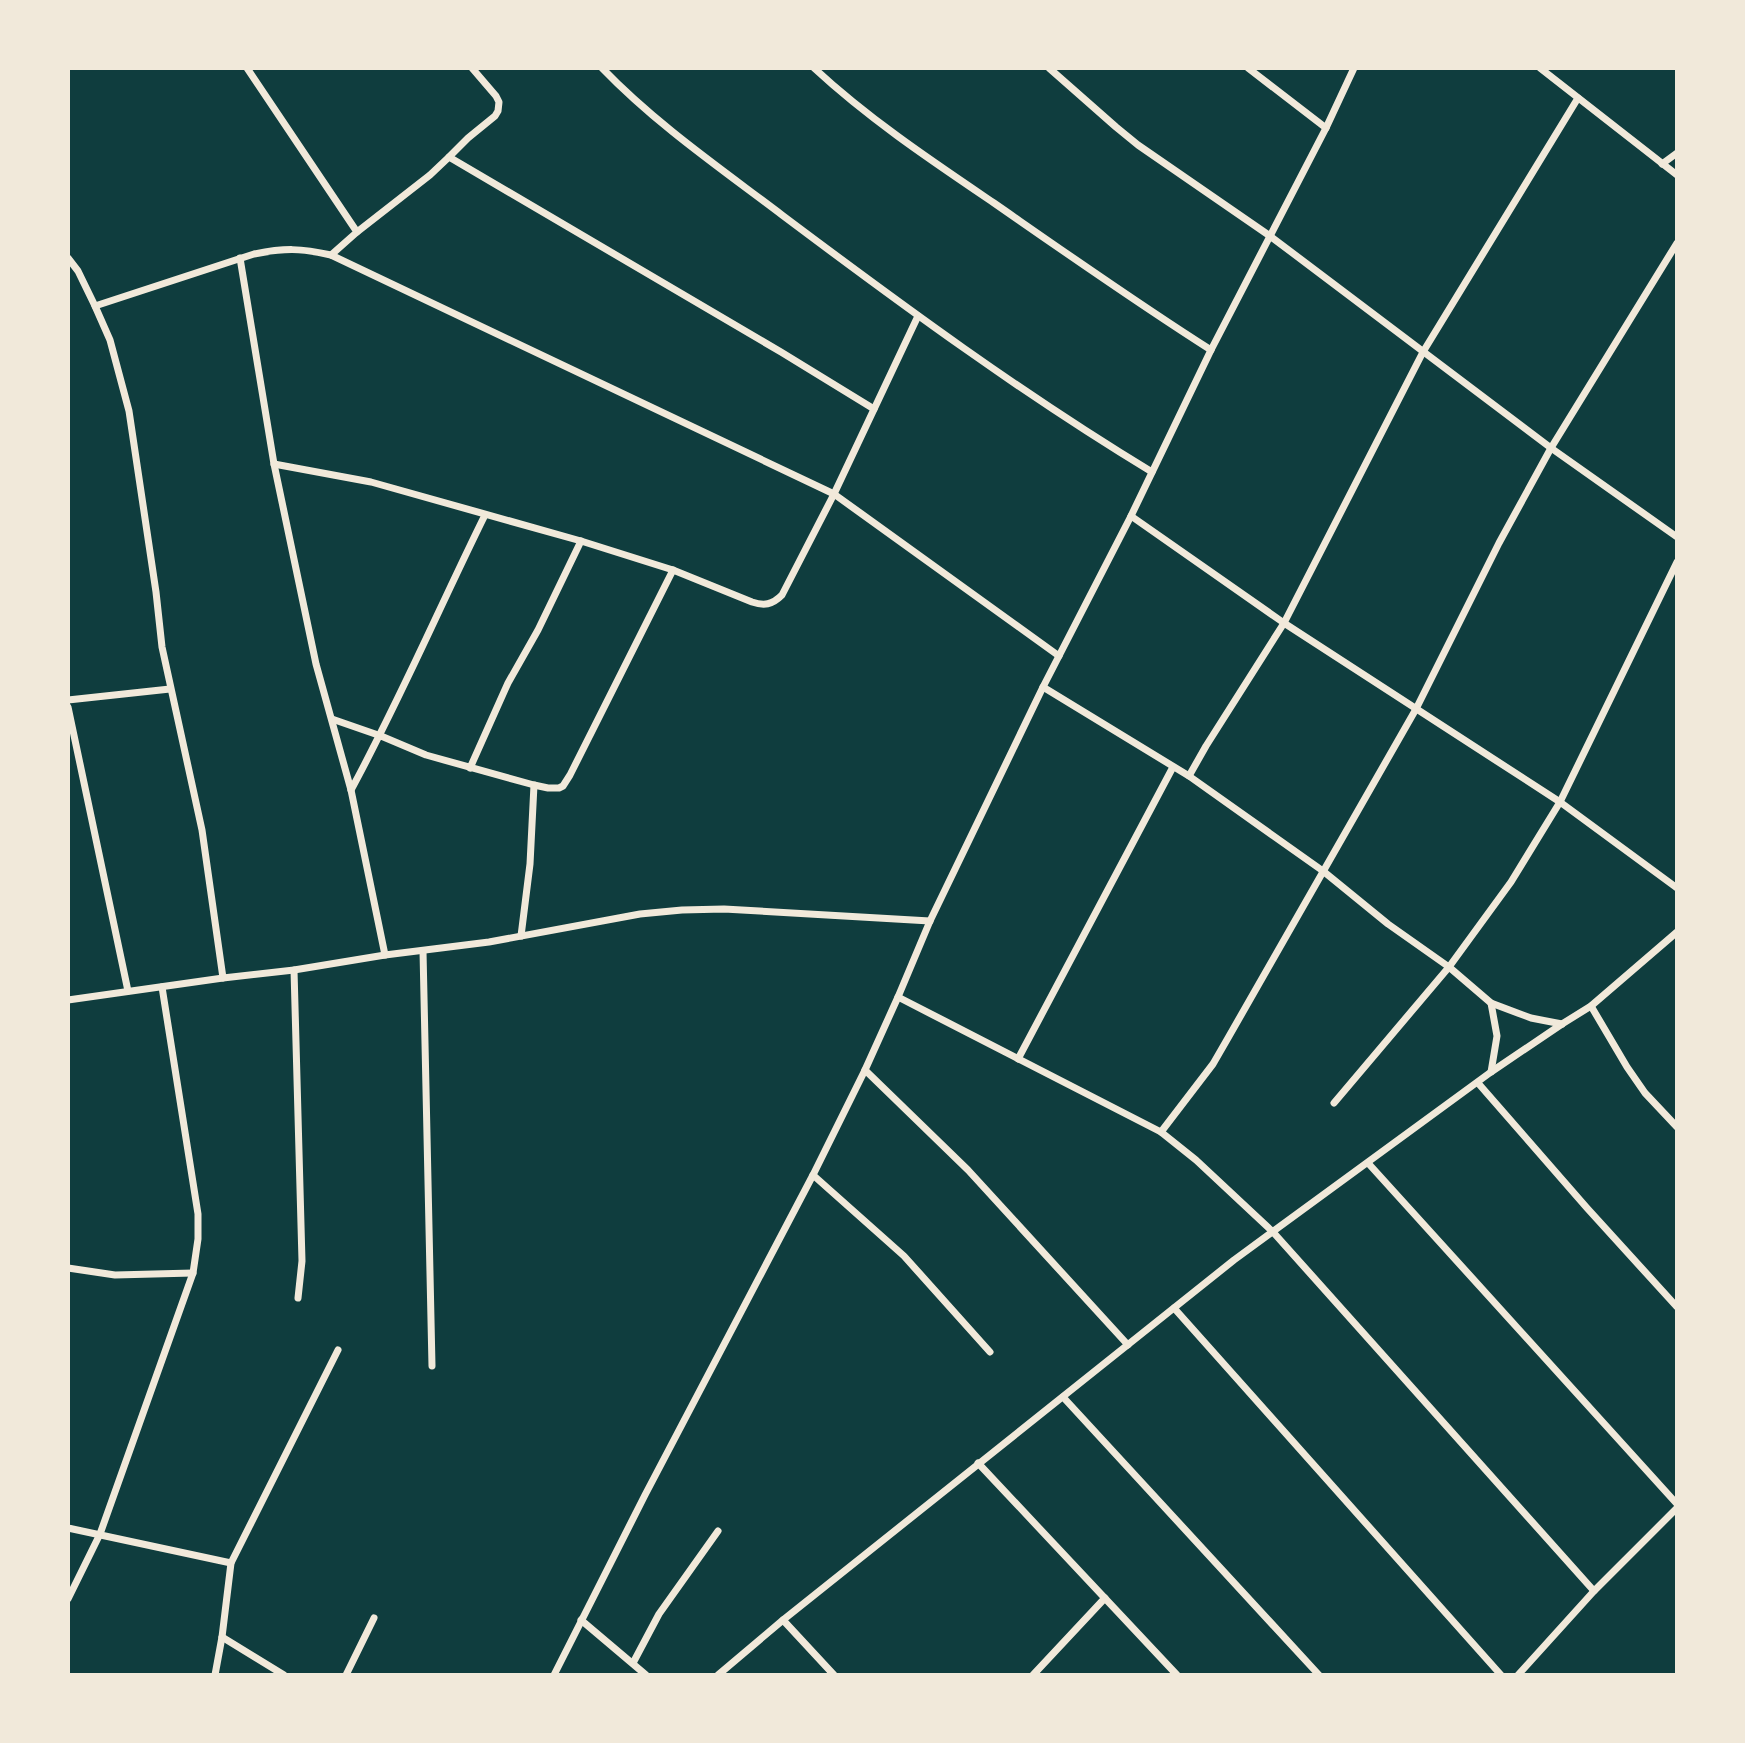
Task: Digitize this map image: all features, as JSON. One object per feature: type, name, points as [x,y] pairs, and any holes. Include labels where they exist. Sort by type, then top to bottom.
[{"type":"street","points":[[247,68],[357,232]]},
{"type":"street","points":[[331,255],[430,175],[468,138],[495,117],[499,102],[472,68]]},
{"type":"street","points":[[601,68],[690,147],[918,316],[1100,440],[1152,472]]},
{"type":"street","points":[[814,68],[841,93],[944,168],[1125,295],[1211,350]]},
{"type":"street","points":[[1049,68],[1138,145],[1270,236],[1552,448],[1677,537]]},
{"type":"street","points":[[1248,68],[1326,128]]},
{"type":"street","points":[[554,1675],[813,1175],[865,1070],[930,920],[1059,656],[1354,68]]},
{"type":"street","points":[[1540,68],[1677,175]]},
{"type":"street","points":[[1189,776],[1284,622],[1423,352],[1578,98]]},
{"type":"street","points":[[1662,164],[1677,153]]},
{"type":"street","points":[[449,157],[874,409]]},
{"type":"street","points":[[1161,1132],[1213,1063],[1416,709],[1499,543],[1552,448],[1677,243]]},
{"type":"street","points":[[95,306],[240,258],[280,248],[331,255],[834,494],[1059,656]]},
{"type":"street","points":[[68,258],[78,271],[110,340],[130,411],[162,647],[201,830],[223,978]]},
{"type":"street","points":[[240,258],[274,464],[316,664],[351,790],[385,955]]},
{"type":"street","points":[[274,464],[371,482],[581,541],[673,570],[752,602],[771,604],[782,595],[834,494],[918,316]]},
{"type":"street","points":[[351,790],[381,736],[485,514]]},
{"type":"street","points":[[1131,516],[1284,622],[1560,802],[1677,888]]},
{"type":"street","points":[[470,768],[509,683],[581,541]]},
{"type":"street","points":[[1334,1103],[1449,967],[1499,900],[1560,802],[1677,562]]},
{"type":"street","points":[[332,719],[426,755],[534,785],[559,788],[567,780],[673,570]]},
{"type":"street","points":[[1044,687],[1189,776],[1323,871],[1388,924],[1449,967],[1491,1003],[1531,1018],[1562,1024]]},
{"type":"street","points":[[68,700],[170,689]]},
{"type":"street","points":[[68,708],[128,990]]},
{"type":"street","points":[[1018,1059],[1173,767]]},
{"type":"street","points":[[521,936],[530,864],[534,785]]},
{"type":"street","points":[[68,1000],[423,951],[640,915],[692,910],[724,909],[930,920]]},
{"type":"street","points":[[718,1675],[783,1620],[1234,1260],[1491,1072],[1591,1006],[1677,932]]},
{"type":"street","points":[[423,951],[432,1366]]},
{"type":"street","points":[[293,970],[302,1261],[298,1298]]},
{"type":"street","points":[[68,1599],[100,1534],[193,1273],[198,1239],[196,1201],[162,987]]},
{"type":"street","points":[[898,998],[1161,1132],[1196,1160],[1273,1231],[1594,1591]]},
{"type":"street","points":[[1491,1003],[1497,1035],[1491,1072]]},
{"type":"street","points":[[1591,1006],[1645,1093],[1677,1128]]},
{"type":"street","points":[[865,1070],[968,1170],[1128,1345]]},
{"type":"street","points":[[1478,1083],[1587,1209],[1677,1307]]},
{"type":"street","points":[[1368,1163],[1677,1506],[1594,1591],[1518,1675]]},
{"type":"street","points":[[813,1175],[904,1256],[990,1352]]},
{"type":"street","points":[[68,1268],[115,1275],[193,1273]]},
{"type":"street","points":[[1174,1308],[1501,1675]]},
{"type":"street","points":[[215,1675],[231,1563],[338,1350]]},
{"type":"street","points":[[1063,1397],[1320,1675]]},
{"type":"street","points":[[978,1464],[1177,1675]]},
{"type":"street","points":[[68,1528],[231,1563]]},
{"type":"street","points":[[633,1663],[659,1614],[718,1531]]},
{"type":"street","points":[[1033,1675],[1105,1598]]},
{"type":"street","points":[[346,1675],[374,1618]]},
{"type":"street","points":[[582,1620],[646,1675]]},
{"type":"street","points":[[783,1620],[834,1675]]},
{"type":"street","points":[[222,1637],[284,1675]]}]
